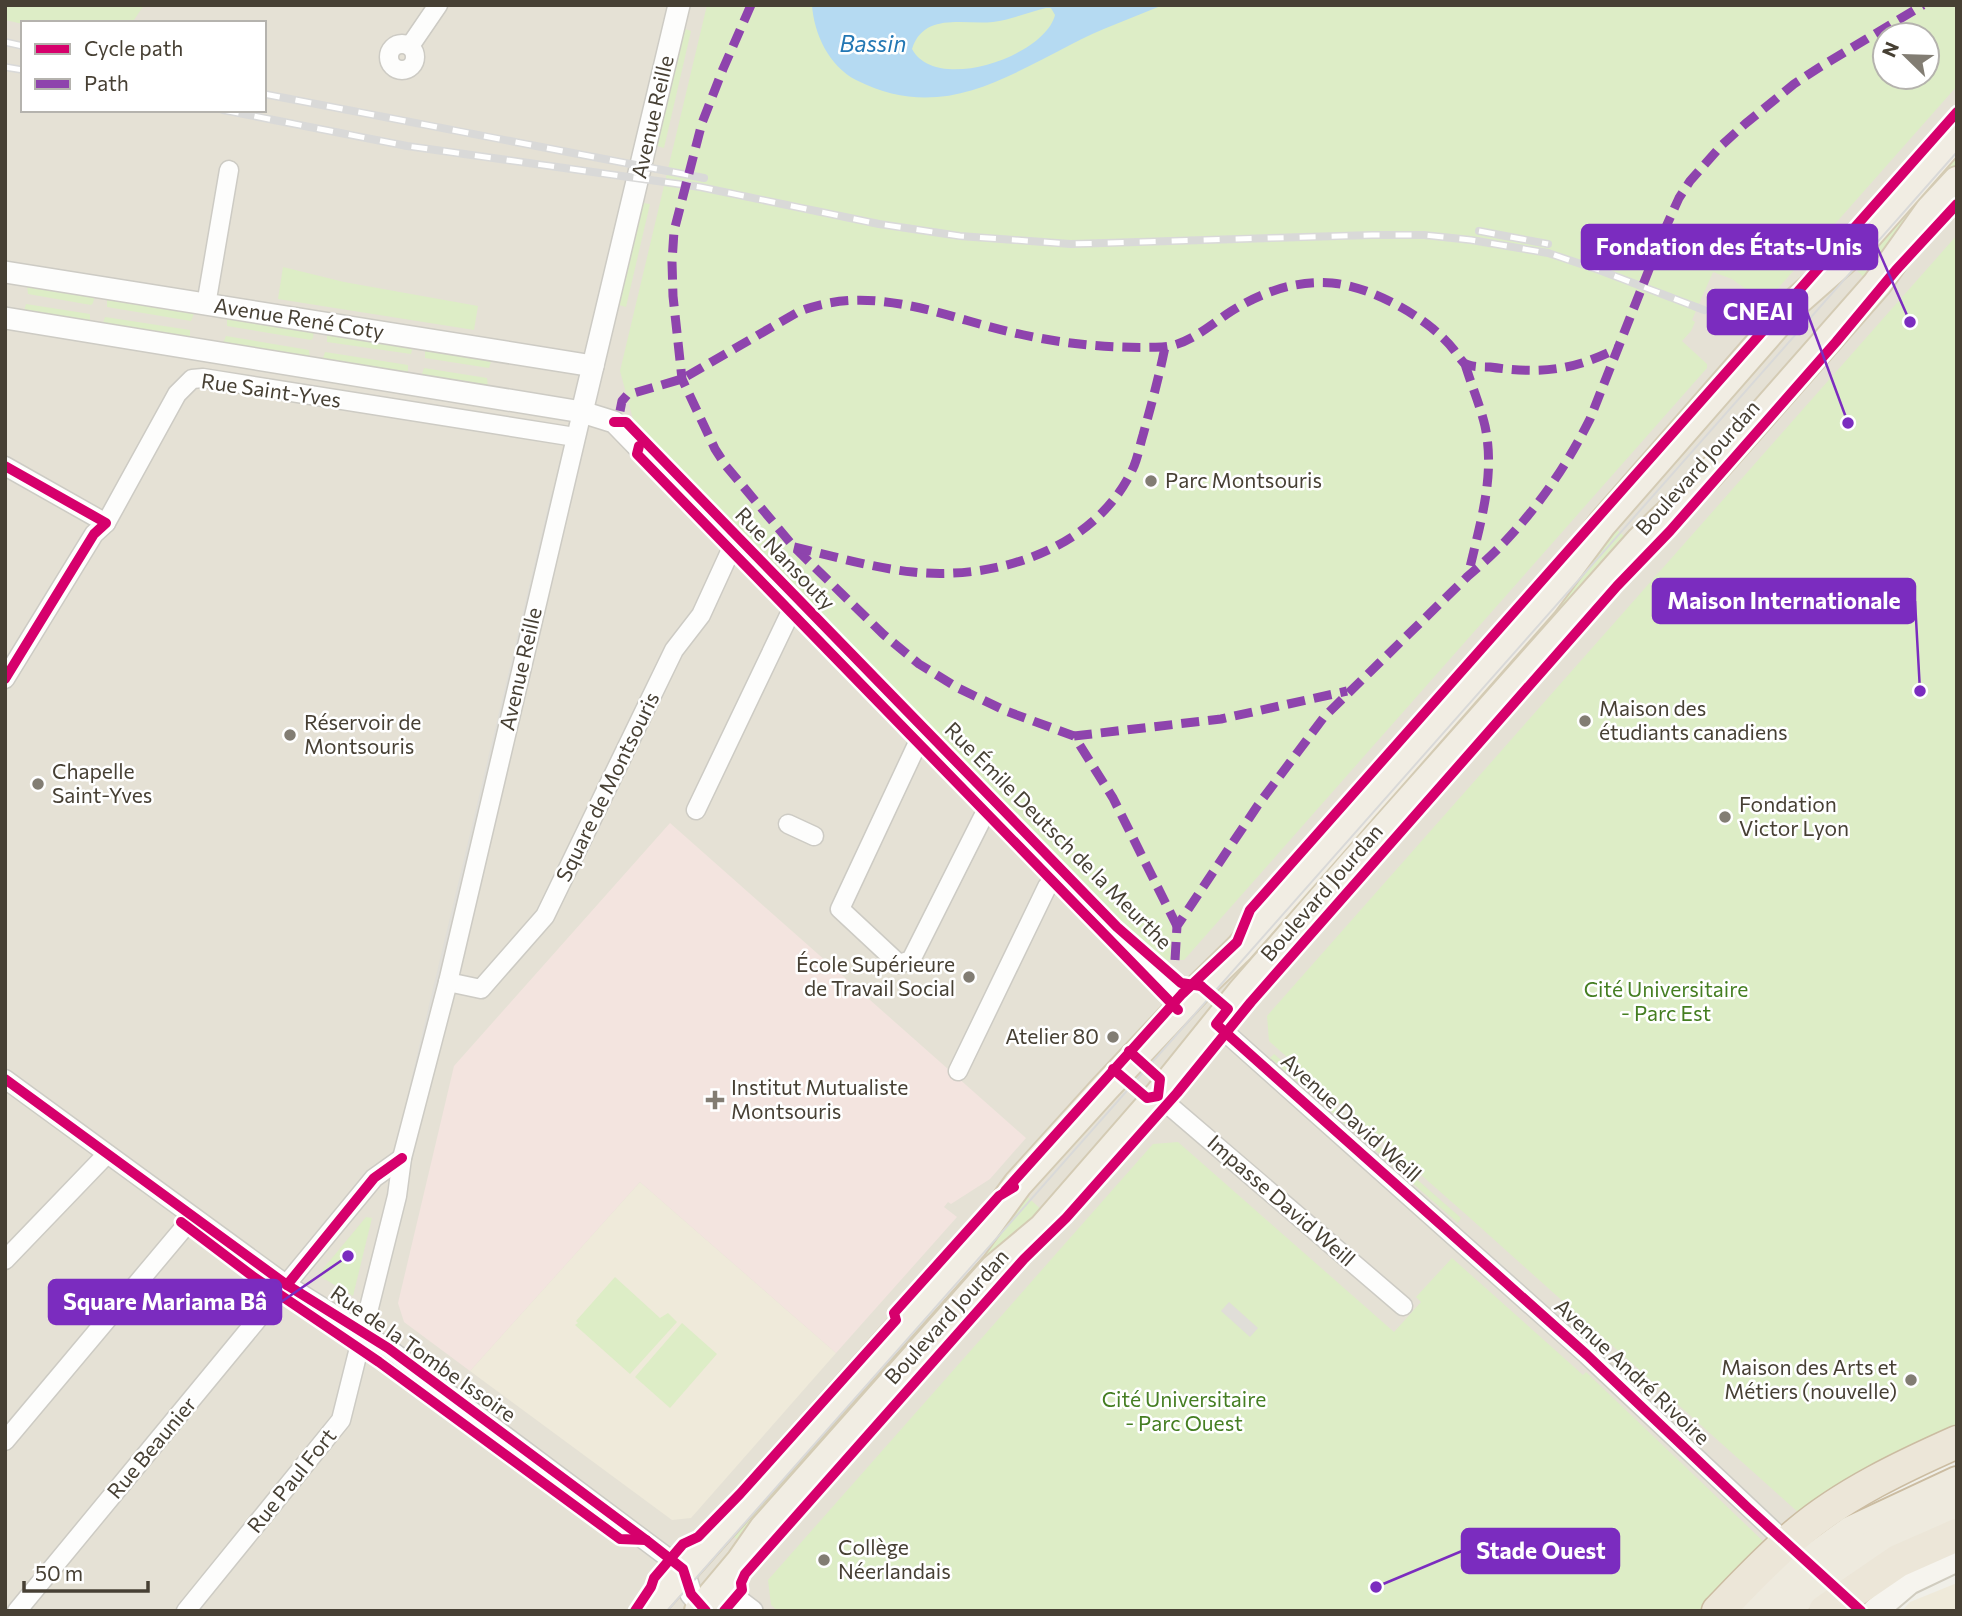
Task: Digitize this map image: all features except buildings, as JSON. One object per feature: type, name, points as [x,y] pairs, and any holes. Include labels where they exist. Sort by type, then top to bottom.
[{"type":"highway","points":[[1718,1611],[1801,1530],[1852,1496],[1957,1442]]},
{"type":"highway","points":[[1753,1611],[1788,1576],[1850,1531],[1957,1480]]},
{"type":"highway","points":[[1784,1611],[1840,1564],[1900,1528],[1957,1504]]},
{"type":"highway","points":[[1825,1611],[1898,1561],[1957,1535]]},
{"type":"main road","name":"Boulevard Jourdan","points":[[647,1611],[972,1247],[1027,1175],[1188,1000],[1238,950],[1544,602],[1602,524],[1797,301],[1855,250],[1957,134]]},
{"type":"main road","name":"Boulevard Jourdan","points":[[707,1604],[764,1528],[994,1269],[1043,1228],[1369,847],[1641,540],[1708,476],[1877,284],[1930,210],[1957,181]]},
{"type":"main road","points":[[1875,1611],[1909,1582],[1957,1559]]},
{"type":"street","points":[[410,46],[438,5]]},
{"type":"street","name":"Avenue Reille","points":[[362,1332],[397,1196],[402,1158],[448,982],[679,5]]},
{"type":"street","points":[[206,305],[229,170]]},
{"type":"street","name":"Avenue René Coty","points":[[5,272],[593,366]]},
{"type":"street","points":[[5,318],[582,412]]},
{"type":"street","name":"Rue Saint-Yves","points":[[5,678],[94,534],[106,523],[177,394],[188,382],[197,378],[575,438]]},
{"type":"street","name":"Rue Nansouty","points":[[582,412],[614,422],[921,736]]},
{"type":"street","points":[[5,466],[106,523]]},
{"type":"street","name":"Square de Montsouris","points":[[448,982],[481,989],[545,916],[674,650],[701,615],[734,543]]},
{"type":"street","points":[[696,810],[794,605]]},
{"type":"street","points":[[921,736],[840,909],[899,964],[911,960],[989,805]]},
{"type":"street","name":"Rue Émile Deutsch de la Meurthe","points":[[921,736],[1113,933],[1188,1000]]},
{"type":"street","points":[[788,824],[814,836]]},
{"type":"street","points":[[958,1071],[1047,887],[1056,876]]},
{"type":"street","name":"Avenue David Weill","points":[[1216,1024],[1460,1241]]},
{"type":"street","name":"Rue de la Tombe Issoire","points":[[5,1079],[287,1285],[362,1332],[459,1399],[683,1569]]},
{"type":"street","name":"Impasse David Weill","points":[[1158,1096],[1403,1306]]},
{"type":"street","points":[[5,1260],[107,1154]]},
{"type":"street","name":"Rue Beaunier","points":[[17,1611],[374,1178],[402,1158]]},
{"type":"street","points":[[5,1441],[194,1217]]},
{"type":"street","name":"Avenue André Rivoire","points":[[1460,1241],[1587,1355],[1776,1533]]},
{"type":"street","name":"Rue Paul Fort","points":[[186,1611],[341,1420],[362,1332]]},
{"type":"street","points":[[683,1569],[691,1594],[707,1604],[752,1611]]},
{"type":"shaded area","points":[[5,5],[1957,5],[1957,1425],[1874,1465],[1703,1611],[5,1611]]},
{"type":"shaded area","points":[[552,491],[556,491],[415,1086],[410,1085]]},
{"type":"shaded area","name":"Institut Mutualiste Montsouris","points":[[670,823],[1026,1138],[990,1179],[951,1204],[948,1202],[944,1207],[957,1217],[836,1353],[640,1182],[470,1371],[404,1322],[398,1303],[454,1066]]},
{"type":"shaded area","points":[[640,1182],[836,1353],[691,1518],[672,1520],[470,1371]]},
{"type":"shaded area","points":[[1229,1302],[1258,1328],[1250,1337],[1221,1311]]},
{"type":"shaded area","points":[[1957,1583],[1957,1611],[1902,1611],[1910,1602]]},
{"type":"green space","points":[[5,5],[144,5],[133,21],[21,21],[21,24],[5,20]]},
{"type":"green space","name":"Parc Montsouris","points":[[707,5],[1957,5],[1957,86],[1765,303],[1732,279],[1713,272],[1692,320],[1695,322],[1691,331],[1682,341],[1707,364],[1707,368],[1184,960],[1165,960],[1119,919],[633,419],[620,371]]},
{"type":"green space","points":[[685,29],[691,31],[664,148],[657,146]]},
{"type":"green space","points":[[1957,146],[1957,171],[1871,284],[1852,266]]},
{"type":"green space","points":[[643,203],[650,204],[626,307],[619,305]]},
{"type":"green space","name":"Cité Universitaire - Parc Est","points":[[1957,235],[1957,1425],[1874,1465],[1799,1513],[1269,1041],[1267,1016]]},
{"type":"green space","points":[[283,267],[344,282],[478,306],[474,330],[278,299]]},
{"type":"green space","points":[[27,285],[95,295],[91,305],[28,294]]},
{"type":"green space","points":[[107,297],[195,311],[191,321],[107,307]]},
{"type":"green space","points":[[26,304],[90,314],[90,324],[23,314]]},
{"type":"green space","points":[[105,317],[190,330],[190,340],[102,326]]},
{"type":"green space","points":[[227,317],[314,330],[313,338],[311,340],[227,326]]},
{"type":"green space","points":[[327,332],[413,346],[411,354],[327,342]]},
{"type":"green space","points":[[226,336],[309,350],[310,359],[222,345]]},
{"type":"green space","points":[[425,348],[492,359],[489,368],[425,358]]},
{"type":"green space","points":[[325,352],[408,365],[408,375],[322,361]]},
{"type":"green space","points":[[424,368],[487,378],[488,388],[421,377]]},
{"type":"green space","points":[[1617,530],[1629,540],[1243,978],[1231,967],[1602,531],[1610,538]]},
{"type":"green space","points":[[1274,1054],[1461,1218],[1458,1223],[1270,1058]]},
{"type":"green space","name":"Cité Universitaire - Parc Ouest","points":[[1178,1142],[1394,1332],[1421,1302],[1416,1297],[1452,1258],[1583,1375],[1586,1372],[1765,1543],[1703,1611],[778,1611],[771,1605],[768,1580],[1153,1144]]},
{"type":"green space","points":[[1021,1191],[1046,1214],[742,1544],[728,1531]]},
{"type":"green space","points":[[366,1217],[372,1218],[353,1296],[318,1275]]},
{"type":"green space","points":[[615,1277],[660,1318],[668,1313],[677,1322],[630,1374],[575,1325]]},
{"type":"green space","points":[[682,1323],[717,1354],[670,1408],[635,1377]]},
{"type":"water","name":"Bassin","points":[[812,5],[1163,5],[1093,34],[992,83],[940,97],[913,97],[885,92],[846,74],[825,48],[813,16]],"holes":[[[1051,8],[1055,15],[1047,30],[1032,44],[1012,56],[989,64],[965,69],[943,68],[925,62],[912,49],[918,37],[935,25],[993,22]]]},
{"type":"tram line","points":[[667,1611],[1957,152]]},
{"type":"railway","points":[[5,42],[21,46]]},
{"type":"railway","points":[[5,67],[21,70]]},
{"type":"railway","points":[[266,94],[704,178]]},
{"type":"railway","points":[[233,112],[407,146],[700,187],[879,224],[960,236],[1071,244],[1372,235],[1424,235],[1471,240],[1548,253],[1704,310]]},
{"type":"railway","points":[[1479,231],[1548,244]]},
{"type":"marked path","points":[[751,5],[702,123],[674,231],[673,296],[682,379],[715,449],[726,466],[794,547],[883,634],[919,664],[958,688],[1006,711],[1074,736],[1113,798],[1177,926]]},
{"type":"marked path","points":[[1175,960],[1177,926],[1258,805],[1324,717],[1505,542],[1537,504],[1566,463],[1590,419],[1665,229],[1690,181],[1722,145],[1794,84],[1923,5]]},
{"type":"marked path","points":[[620,411],[622,401],[627,395],[682,379],[798,312],[853,300],[907,305],[1051,340],[1088,345],[1162,347],[1188,340],[1264,294],[1291,286],[1332,283],[1371,293],[1422,320],[1449,344],[1464,363],[1470,365],[1525,370],[1556,369],[1586,362],[1618,348]]},
{"type":"marked path","points":[[794,547],[883,568],[945,573],[978,571],[1010,564],[1042,553],[1070,538],[1096,518],[1118,494],[1134,466],[1165,347]]},
{"type":"marked path","points":[[1465,364],[1485,426],[1489,464],[1485,502],[1468,576]]},
{"type":"marked path","points":[[1074,736],[1221,719],[1347,691]]},
{"type":"cycle path","points":[[1005,1191],[1182,994],[1237,942],[1250,910],[1957,112]]},
{"type":"cycle path","points":[[724,1611],[742,1590],[741,1583],[745,1574],[1024,1259],[1066,1218],[1177,1093],[1251,1002],[1957,204]]},
{"type":"cycle path","points":[[614,422],[626,422],[1117,927],[1181,983],[1201,986]]},
{"type":"cycle path","points":[[639,446],[637,454],[1178,1010]]},
{"type":"cycle path","points":[[5,466],[106,523],[94,534],[5,679]]},
{"type":"cycle path","points":[[1201,986],[1228,1009],[1216,1024],[1587,1355],[1861,1611]]},
{"type":"cycle path","points":[[1113,1069],[1147,1098],[1158,1096],[1160,1079],[1129,1051]]},
{"type":"cycle path","points":[[5,1079],[287,1285],[388,1348],[646,1540],[683,1569],[691,1594],[706,1611]]},
{"type":"cycle path","points":[[287,1285],[374,1178],[402,1158]]},
{"type":"cycle path","points":[[635,1611],[654,1578],[683,1544],[698,1537],[740,1494],[896,1320],[894,1313],[999,1196],[1014,1187]]},
{"type":"cycle path","points":[[181,1222],[255,1278],[379,1362],[620,1539],[646,1540]]},
{"type":"place","name":"Fondation des États-Unis","points":[[1910,322]]},
{"type":"place","name":"CNEAI","points":[[1848,423]]},
{"type":"place","name":"Parc Montsouris","points":[[1151,481]]},
{"type":"place","name":"Maison Internationale","points":[[1920,691]]},
{"type":"place","name":"Maison des étudiants canadiens","points":[[1585,721]]},
{"type":"place","name":"Réservoir de Montsouris","points":[[290,735]]},
{"type":"place","name":"Chapelle Saint-Yves","points":[[38,784]]},
{"type":"place","name":"Fondation Victor Lyon","points":[[1725,817]]},
{"type":"place","name":"École Supérieure de Travail Social","points":[[969,977]]},
{"type":"place","name":"Atelier 80","points":[[1113,1037]]},
{"type":"place","name":"Institut Mutualiste Montsouris","points":[[715,1100]]},
{"type":"place","name":"Square Mariama Bâ","points":[[348,1256]]},
{"type":"place","name":"Maison des Arts et Métiers (nouvelle)","points":[[1911,1380]]},
{"type":"place","name":"Collège Néerlandais","points":[[824,1560]]},
{"type":"place","name":"Stade Ouest","points":[[1376,1587]]}]
